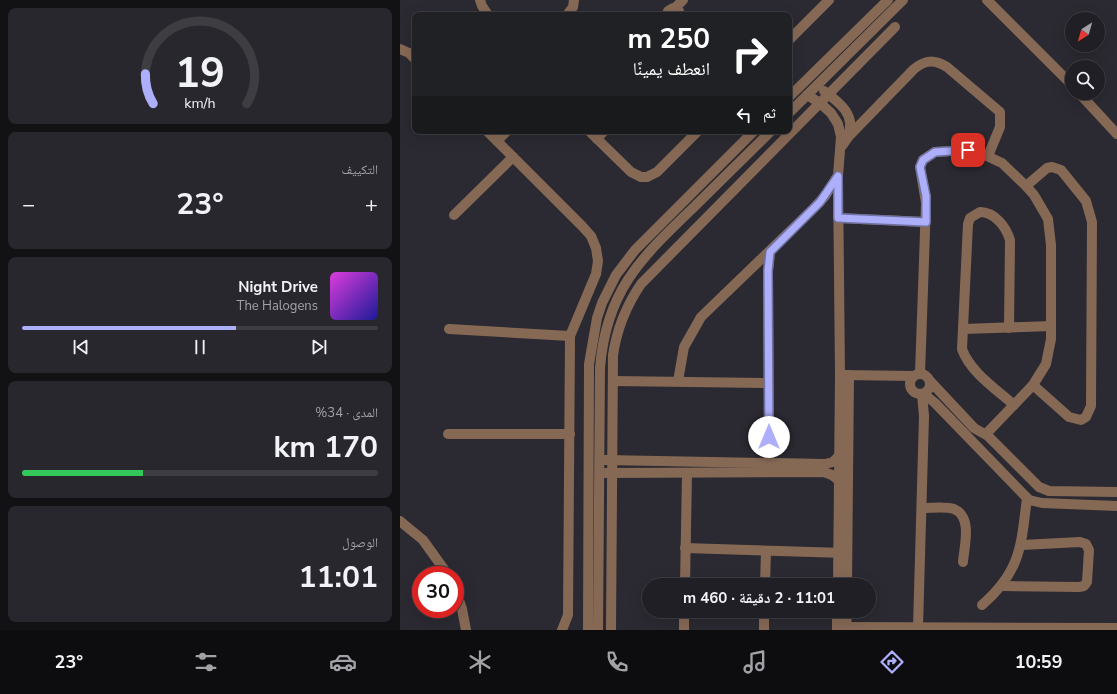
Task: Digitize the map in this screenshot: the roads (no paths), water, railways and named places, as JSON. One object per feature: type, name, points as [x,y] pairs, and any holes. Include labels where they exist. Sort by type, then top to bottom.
[{"type":"street","points":[[480,0],[486,12]]},
{"type":"street","points":[[569,12],[573,7],[574,0]]},
{"type":"street","points":[[668,12],[669,9],[677,12],[683,0]]},
{"type":"street","points":[[792,37],[829,0]]},
{"type":"street","points":[[792,94],[888,0]]},
{"type":"street","points":[[792,110],[903,0]]},
{"type":"street","points":[[987,0],[1065,79]]},
{"type":"street","points":[[792,131],[895,27]]},
{"type":"street","points":[[400,49],[412,56]]},
{"type":"street","points":[[844,142],[914,69],[921,63],[930,61],[939,62],[947,67],[1000,112],[1000,127],[988,156]]},
{"type":"street","points":[[817,86],[840,103],[849,116],[850,128],[844,142],[838,176],[838,218],[844,375],[842,478],[843,548],[846,578]]},
{"type":"street","points":[[807,95],[820,103],[831,113],[838,124],[844,142]]},
{"type":"street","points":[[1085,100],[1117,134]]},
{"type":"street","points":[[592,134],[636,176],[647,177],[657,172],[695,134]]},
{"type":"street","points":[[597,139],[601,134]]},
{"type":"street","points":[[588,630],[589,364],[597,318],[602,303],[616,275],[635,250],[751,134]]},
{"type":"street","points":[[598,630],[601,354],[611,313],[622,287],[638,263],[764,134]]},
{"type":"street","points":[[611,630],[613,355],[619,324],[625,310],[641,284],[789,134]]},
{"type":"street","points":[[493,135],[591,236],[596,248],[598,261],[596,274],[570,336],[568,615],[562,630]]},
{"type":"street","points":[[981,450],[989,437],[1014,405],[1033,385],[1046,364],[1049,352],[1051,326],[1051,232],[1048,219],[1042,206],[1026,186],[1002,164],[988,156],[968,150],[935,152],[923,160],[920,167],[926,196],[926,222],[917,375],[911,381],[911,388],[915,392],[923,394],[971,433],[989,437],[1043,489],[1048,491],[1117,492]]},
{"type":"street","points":[[454,215],[513,156]]},
{"type":"street","points":[[1026,186],[1047,168],[1052,167],[1061,170],[1086,201],[1092,222],[1090,412],[1081,420],[1069,418],[1033,385]]},
{"type":"street","points":[[678,382],[684,347],[701,317],[770,252],[820,202],[838,176]]},
{"type":"street","points":[[1009,328],[1010,240],[1004,228],[995,218],[990,214],[980,212],[970,218],[968,224],[962,349],[968,362],[1014,405]]},
{"type":"street","points":[[838,218],[926,222]]},
{"type":"street","points":[[769,464],[768,271],[770,252]]},
{"type":"street","points":[[963,330],[1051,326]]},
{"type":"street","points":[[449,329],[570,336]]},
{"type":"street","points":[[844,375],[926,376],[971,433],[981,450],[1028,497],[1117,506]]},
{"type":"street","points":[[842,478],[838,456],[844,375]]},
{"type":"street","points":[[613,381],[768,384]]},
{"type":"street","points":[[923,394],[930,388],[930,381]]},
{"type":"street","points":[[918,627],[924,416],[923,394]]},
{"type":"street","points":[[448,434],[570,434]]},
{"type":"street","points":[[599,459],[769,464],[829,463],[838,456]]},
{"type":"street","points":[[599,473],[824,472],[842,478]]},
{"type":"street","points":[[685,578],[687,473]]},
{"type":"street","points":[[982,605],[1002,586],[1016,562],[1022,544],[1028,497],[1024,484],[1032,480]]},
{"type":"street","points":[[1028,497],[1041,497],[1043,489]]},
{"type":"street","points":[[1097,505],[1098,491]]},
{"type":"street","points":[[922,508],[953,508],[962,515],[966,524],[963,562]]},
{"type":"street","points":[[400,521],[423,540],[442,566]]},
{"type":"street","points":[[1002,586],[1079,587],[1084,586],[1087,582],[1089,550],[1086,544],[1080,542],[1022,544]]},
{"type":"street","points":[[685,548],[766,551],[843,548]]},
{"type":"street","points":[[839,578],[843,548]]},
{"type":"street","points":[[765,578],[766,551]]},
{"type":"street","points":[[464,618],[466,630]]},
{"type":"street","points":[[684,618],[684,630]]},
{"type":"street","points":[[764,618],[764,630]]},
{"type":"street","points":[[839,618],[843,629]]},
{"type":"street","points":[[843,629],[845,618]]},
{"type":"street","points":[[843,629],[918,627],[1117,628]]}]
